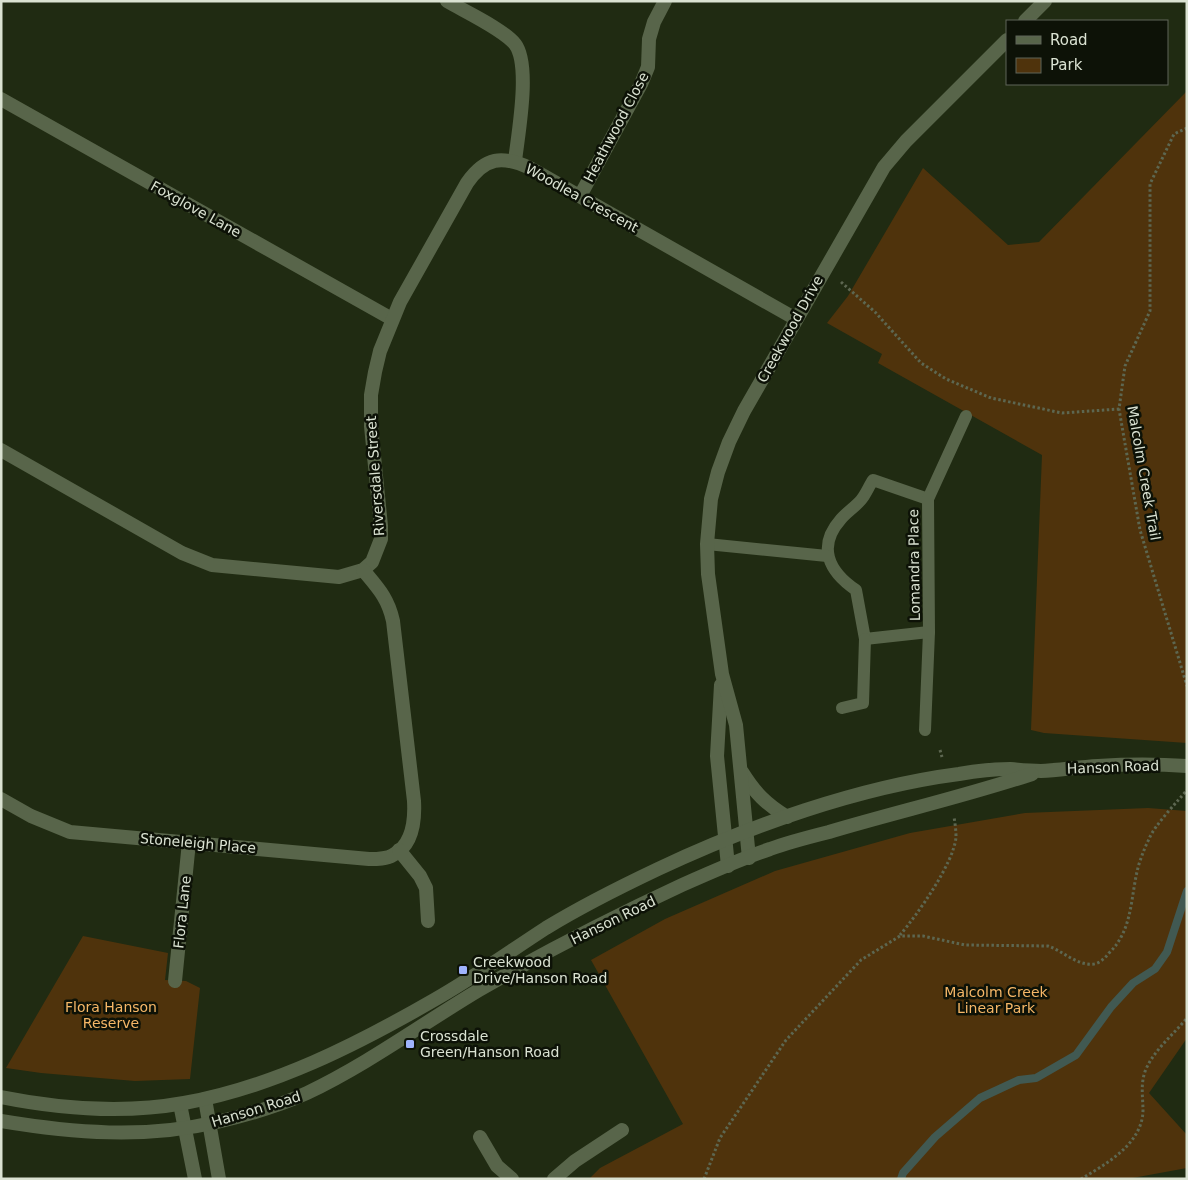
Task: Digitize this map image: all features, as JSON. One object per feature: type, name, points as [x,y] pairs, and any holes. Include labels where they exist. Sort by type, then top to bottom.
[{"type":"street","name":"Woodlea Crescent","points":[[446,1],[504,34],[520,52],[523,67],[523,84],[515,161],[796,319]]},
{"type":"street","name":"Heathwood Close","points":[[580,196],[641,84],[648,67],[649,39],[654,22],[665,1]]},
{"type":"street","points":[[1026,20],[1045,1]]},
{"type":"street","name":"Creekwood Drive","points":[[749,858],[736,724],[722,674],[708,574],[707,544],[711,499],[718,472],[729,442],[744,411],[884,167],[906,141],[1006,41]]},
{"type":"street","name":"Foxglove Lane","points":[[1,99],[392,319]]},
{"type":"street","name":"Riversdale Street","points":[[364,570],[372,562],[381,539],[373,461],[371,395],[380,351],[400,302],[474,174],[482,166],[494,161],[505,159],[515,161]]},
{"type":"street","points":[[1,450],[199,561],[226,567],[339,577],[364,570],[384,597],[389,606],[393,621],[414,808],[414,823],[408,838],[399,850],[420,876],[426,888],[428,921]]},
{"type":"street","name":"Creekwood Drive","points":[[722,674],[718,756],[728,866]]},
{"type":"street","name":"Hanson Road","points":[[1,1097],[38,1104],[77,1108],[127,1108],[180,1104],[274,1080],[370,1035],[435,999],[548,927],[604,894],[726,839],[839,801],[903,784],[945,776],[1006,769],[1040,771],[1129,765],[1183,765]]},
{"type":"street","name":"Creekwood Drive","points":[[741,771],[755,792],[770,806],[787,817]]},
{"type":"street","name":"Hanson Road","points":[[1,1121],[81,1132],[126,1134],[209,1124],[261,1110],[305,1094],[342,1075],[480,989],[545,954],[681,886],[770,849],[1004,783],[1040,771]]},
{"type":"street","name":"Stoneleigh Place","points":[[1,799],[30,816],[70,832],[369,859],[394,855],[399,850]]},
{"type":"street","name":"Flora Lane","points":[[175,981],[189,842]]},
{"type":"street","points":[[205,1099],[219,1179]]},
{"type":"street","points":[[180,1104],[195,1179]]},
{"type":"street","points":[[554,1179],[575,1161],[622,1130]]},
{"type":"street","points":[[480,1137],[497,1166],[512,1179]]},
{"type":"lane","name":"Lomandra Place","points":[[925,730],[929,632],[928,499],[966,416]]},
{"type":"lane","name":"Lomandra Place","points":[[827,556],[828,540],[840,519],[862,499],[873,480],[928,499]]},
{"type":"lane","points":[[707,544],[827,556],[846,583],[856,590],[865,639],[863,703],[842,708]]},
{"type":"lane","name":"Lomandra Place","points":[[865,639],[929,632]]},
{"type":"path","name":"Malcolm Creek Trail","points":[[1187,128],[1174,134],[1150,184],[1150,311],[1125,366],[1119,409],[1140,530],[1187,686]]},
{"type":"path","points":[[825,268],[875,312],[922,363],[946,379],[991,398],[1062,413],[1119,409]]},
{"type":"path","points":[[940,750],[945,776]]},
{"type":"path","points":[[900,936],[923,936],[965,945],[1048,946],[1058,949],[1078,962],[1095,964],[1103,960],[1116,947],[1125,932],[1132,910],[1139,865],[1150,836],[1187,790]]},
{"type":"path","points":[[704,1179],[720,1138],[786,1040],[861,960],[900,936],[915,917],[949,857],[956,838],[955,818],[950,798]]},
{"type":"path","points":[[1081,1179],[1113,1158],[1135,1136],[1140,1126],[1143,1112],[1142,1092],[1146,1070],[1161,1046],[1187,1018]]},
{"type":"green space","points":[[1187,91],[1187,743],[1044,733],[1031,730],[1042,455],[878,363],[882,354],[827,323],[848,296],[923,168],[1008,245],[1039,242]]},
{"type":"green space","name":"Malcolm Creek Linear Park","points":[[1148,808],[1187,811],[1187,1038],[1149,1093],[1187,1135],[1187,1168],[1127,1179],[589,1179],[600,1168],[683,1124],[591,960],[665,919],[775,871],[910,833],[1025,813]]},
{"type":"green space","name":"Flora Hanson Reserve","points":[[83,936],[168,953],[165,980],[186,981],[200,988],[190,1079],[135,1081],[6,1068]]},
{"type":"waterway","points":[[901,1179],[903,1173],[935,1137],[980,1098],[1019,1080],[1036,1078],[1076,1055],[1111,1007],[1133,983],[1155,969],[1167,952],[1187,891]]},
{"type":"place","name":"Creekwood Drive/Hanson Road","points":[[463,970]]},
{"type":"place","name":"Crossdale Green/Hanson Road","points":[[410,1044]]}]
